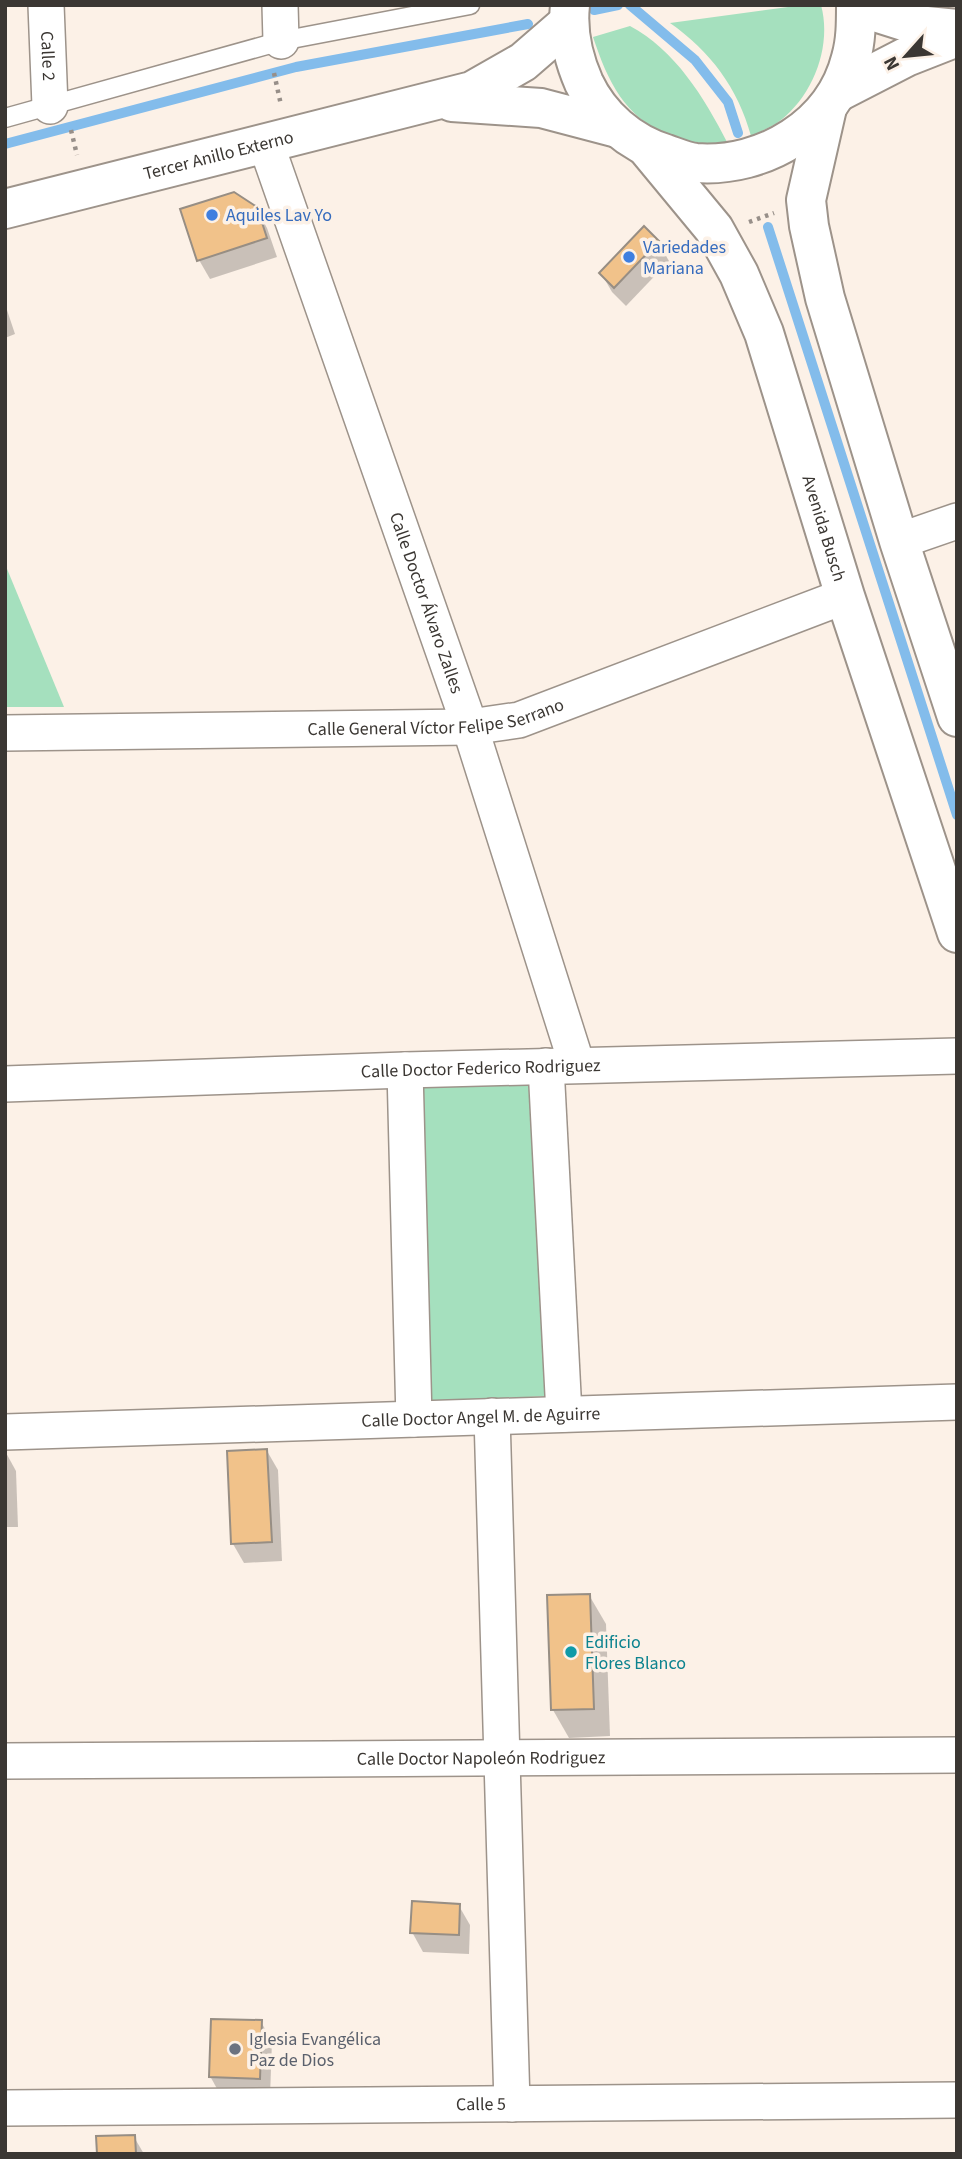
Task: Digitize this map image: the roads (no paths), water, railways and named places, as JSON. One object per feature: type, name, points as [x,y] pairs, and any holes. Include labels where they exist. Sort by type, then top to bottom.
[{"type":"main road","points":[[957,29],[916,25],[856,6],[856,33],[851,60],[832,100],[806,200],[825,298],[899,541],[957,717]]},
{"type":"main road","name":"Tercer Anillo Externo","points":[[5,209],[472,91],[523,62],[569,14]]},
{"type":"main road","name":"Avenida Busch","points":[[569,14],[575,62],[591,98],[632,138],[714,229],[739,274],[764,333],[845,596],[957,933]]},
{"type":"main road","points":[[832,100],[906,57],[957,37]]},
{"type":"main road","name":"Tercer Anillo Externo","points":[[433,102],[480,102],[541,108],[632,138],[695,163],[745,161],[790,141],[832,100]]},
{"type":"street","name":"Calle 2","points":[[46,5],[50,106]]},
{"type":"street","points":[[280,5],[281,41]]},
{"type":"street","name":"Calle Doctor Álvaro Zalles","points":[[265,144],[470,727],[562,1066],[564,1414]]},
{"type":"street","points":[[899,541],[957,521]]},
{"type":"street","name":"Calle General Víctor Felipe Serrano","points":[[5,733],[470,727],[519,720],[845,596]]},
{"type":"street","name":"Calle Doctor Federico Rodriguez","points":[[5,1084],[405,1070],[957,1056]]},
{"type":"street","points":[[405,1070],[414,1419]]},
{"type":"street","name":"Calle Doctor Angel M. de Aguirre","points":[[5,1432],[957,1402]]},
{"type":"street","points":[[492,1416],[512,2104]]},
{"type":"street","name":"Calle Doctor Napoleón Rodriguez","points":[[5,1761],[957,1755]]},
{"type":"street","name":"Calle 5","points":[[5,2108],[957,2100]]},
{"type":"lane","points":[[5,118],[281,41],[470,5]]},
{"type":"waterway","points":[[594,10],[618,5]]},
{"type":"waterway","points":[[630,5],[695,60],[728,102],[738,133]]},
{"type":"waterway","points":[[5,144],[296,67],[528,24]]},
{"type":"waterway","points":[[768,227],[957,815]]},
{"type":"place","name":"Aquiles Lav Yo","points":[[212,215]]},
{"type":"place","name":"Variedades Mariana","points":[[629,257]]},
{"type":"place","name":"Edificio Flores Blanco","points":[[571,1652]]},
{"type":"place","name":"Iglesia Evangélica Paz de Dios","points":[[235,2049]]}]
